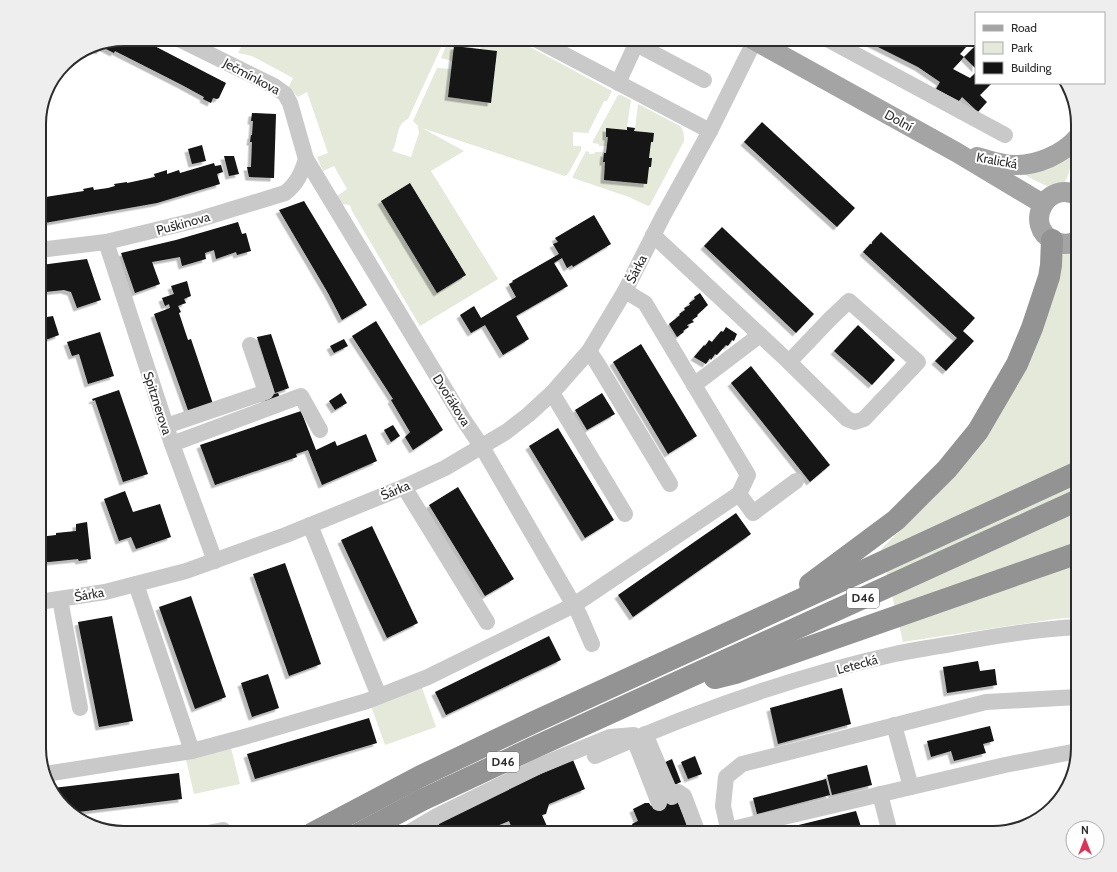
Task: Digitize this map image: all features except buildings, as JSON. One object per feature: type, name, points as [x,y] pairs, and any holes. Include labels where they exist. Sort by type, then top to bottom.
[{"type":"highway","points":[[747,624],[813,582],[896,520],[947,469],[978,431],[1016,364],[1032,328],[1049,277],[1052,240]]},
{"type":"highway","name":"D46","points":[[326,826],[428,773],[1071,475]]},
{"type":"highway","name":"D46","points":[[373,826],[422,800],[533,748],[1071,503]]},
{"type":"highway","points":[[648,696],[734,673],[1071,555]]},
{"type":"main road","name":"Dolní","points":[[764,46],[956,152],[1043,204]]},
{"type":"main road","name":"Kralická","points":[[956,152],[999,163],[1014,165],[1043,161],[1071,144]]},
{"type":"main road","points":[[1071,192],[1057,193],[1051,196],[1043,204],[1039,217],[1042,231],[1052,240],[1064,244],[1071,244]]},
{"type":"street","name":"Ječmínkova","points":[[193,46],[274,86],[285,94],[290,102],[306,158]]},
{"type":"street","points":[[548,46],[710,131]]},
{"type":"street","points":[[618,83],[629,46]]},
{"type":"street","points":[[640,46],[704,80]]},
{"type":"street","name":"Šárka","points":[[46,601],[105,592],[186,571],[310,525],[404,487],[445,468],[482,447],[528,415],[552,393],[589,351],[625,291],[653,235],[710,131],[750,46]]},
{"type":"street","points":[[840,46],[1005,135]]},
{"type":"street","name":"Puškinova","points":[[46,249],[106,242],[197,220],[285,193],[297,182],[306,158]]},
{"type":"street","name":"Dvořákova","points":[[306,158],[463,419],[482,447],[574,605],[592,644]]},
{"type":"street","points":[[653,235],[789,362],[847,419],[855,422],[864,419],[918,362],[849,301],[789,362]]},
{"type":"street","name":"Spitznerova","points":[[106,242],[172,444],[216,561]]},
{"type":"street","points":[[50,773],[192,751],[379,696],[428,677],[574,605],[739,494],[748,474],[645,303],[625,291]]},
{"type":"street","points":[[694,385],[760,335]]},
{"type":"street","points":[[166,426],[266,392],[250,345]]},
{"type":"street","points":[[589,351],[670,484]]},
{"type":"street","points":[[552,393],[625,514]]},
{"type":"street","points":[[172,444],[302,396],[320,430]]},
{"type":"street","points":[[739,494],[754,513],[796,481]]},
{"type":"street","points":[[404,487],[487,622]]},
{"type":"street","points":[[310,525],[379,696]]},
{"type":"street","points":[[136,584],[192,751]]},
{"type":"street","points":[[60,599],[80,708]]},
{"type":"street","name":"Letecká","points":[[641,736],[719,706],[797,680],[895,654],[996,636],[1071,628]]},
{"type":"street","points":[[727,826],[723,806],[726,777],[742,764],[986,702],[1071,697]]},
{"type":"street","points":[[894,726],[911,787]]},
{"type":"street","points":[[595,756],[641,736]]},
{"type":"street","points":[[641,736],[667,798],[678,792],[684,796],[695,826]]},
{"type":"street","points":[[421,826],[437,816],[539,766],[610,737],[641,736]]},
{"type":"street","points":[[752,826],[1004,765],[1071,752]]},
{"type":"street","points":[[880,794],[888,826]]},
{"type":"green space","points":[[242,46],[442,46],[408,119],[404,121],[399,129],[392,151],[411,157],[419,133],[418,126],[413,121],[437,68],[452,69],[452,61],[441,58],[446,46],[473,46],[473,48],[480,49],[481,46],[528,46],[612,91],[607,101],[604,101],[588,133],[573,132],[573,146],[581,146],[581,150],[568,174],[565,176],[422,128],[464,151],[431,171],[498,279],[420,326],[352,211],[350,205],[342,204],[337,196],[347,189],[334,166],[323,171],[317,157],[328,153],[307,92],[298,97],[288,88],[293,78],[252,56],[238,53]]},
{"type":"green space","points":[[618,95],[631,100],[627,127],[635,128],[638,104],[680,126],[683,131],[684,141],[650,205],[648,206],[629,197],[573,178],[586,151],[589,152],[589,154],[594,154],[595,152],[606,152],[607,146],[599,146],[599,144],[593,143],[593,141]]},
{"type":"green space","points":[[1071,154],[1071,162],[1067,178],[1059,186],[1053,187],[1042,184],[1025,173]]},
{"type":"green space","points":[[1071,251],[1071,618],[903,642],[881,549],[933,499],[973,454],[1039,338],[1059,282],[1054,280],[1057,255]]},
{"type":"green space","points":[[421,685],[436,727],[385,745],[370,703]]},
{"type":"green space","points":[[230,744],[240,784],[194,794],[185,755]]}]
